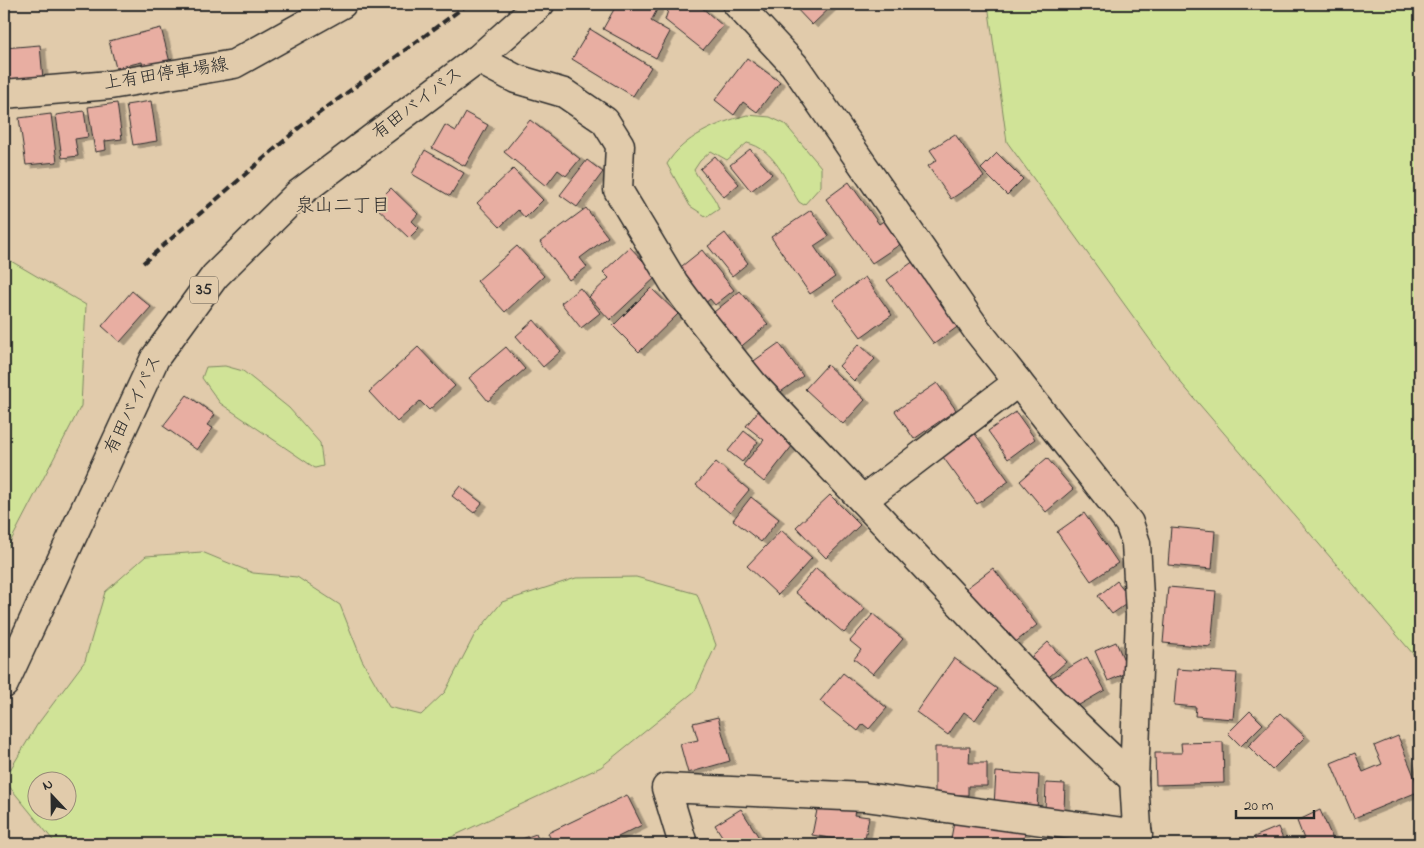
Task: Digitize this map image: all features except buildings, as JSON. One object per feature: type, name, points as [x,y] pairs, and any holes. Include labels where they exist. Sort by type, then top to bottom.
[{"type":"main road","name":"上有田停車場線","points":[[4,94],[110,85],[234,64],[342,4]]},
{"type":"main road","name":"有田バイパス","points":[[4,684],[155,358],[215,276],[298,194],[478,59],[540,4]]},
{"type":"main road","points":[[683,844],[666,788],[865,797],[1138,839],[1134,780],[1140,615],[1136,543],[1129,523],[977,330],[794,65],[737,4]]},
{"type":"main road","points":[[478,59],[516,79],[564,93],[605,121],[620,145],[618,190],[674,283],[753,384],[1051,700],[1134,780]]},
{"type":"main road","points":[[863,500],[1018,382]]},
{"type":"green space","points":[[988,4],[1420,4],[1420,662],[1182,384],[1007,142]]},
{"type":"green space","points":[[747,115],[770,117],[785,124],[821,167],[821,186],[804,205],[799,202],[784,175],[772,159],[757,146],[747,143],[727,160],[711,151],[700,161],[694,170],[714,198],[719,209],[707,217],[690,206],[667,164],[682,146],[702,132],[724,122]]},
{"type":"green space","points":[[4,257],[86,305],[81,406],[4,554]]},
{"type":"green space","points":[[225,366],[243,371],[289,408],[320,443],[323,466],[315,468],[220,403],[202,378],[206,367]]},
{"type":"green space","points":[[202,552],[253,573],[297,577],[340,605],[362,660],[389,707],[421,715],[445,692],[474,636],[502,602],[576,578],[636,577],[697,594],[716,645],[695,691],[601,767],[445,840],[442,844],[56,844],[36,820],[78,820],[78,770],[28,770],[28,810],[4,780],[37,725],[85,661],[105,592],[146,556]]},
{"type":"railway","points":[[143,263],[300,127],[468,4]]},
{"type":"district","name":"泉山二丁目","points":[[343,206]]}]
